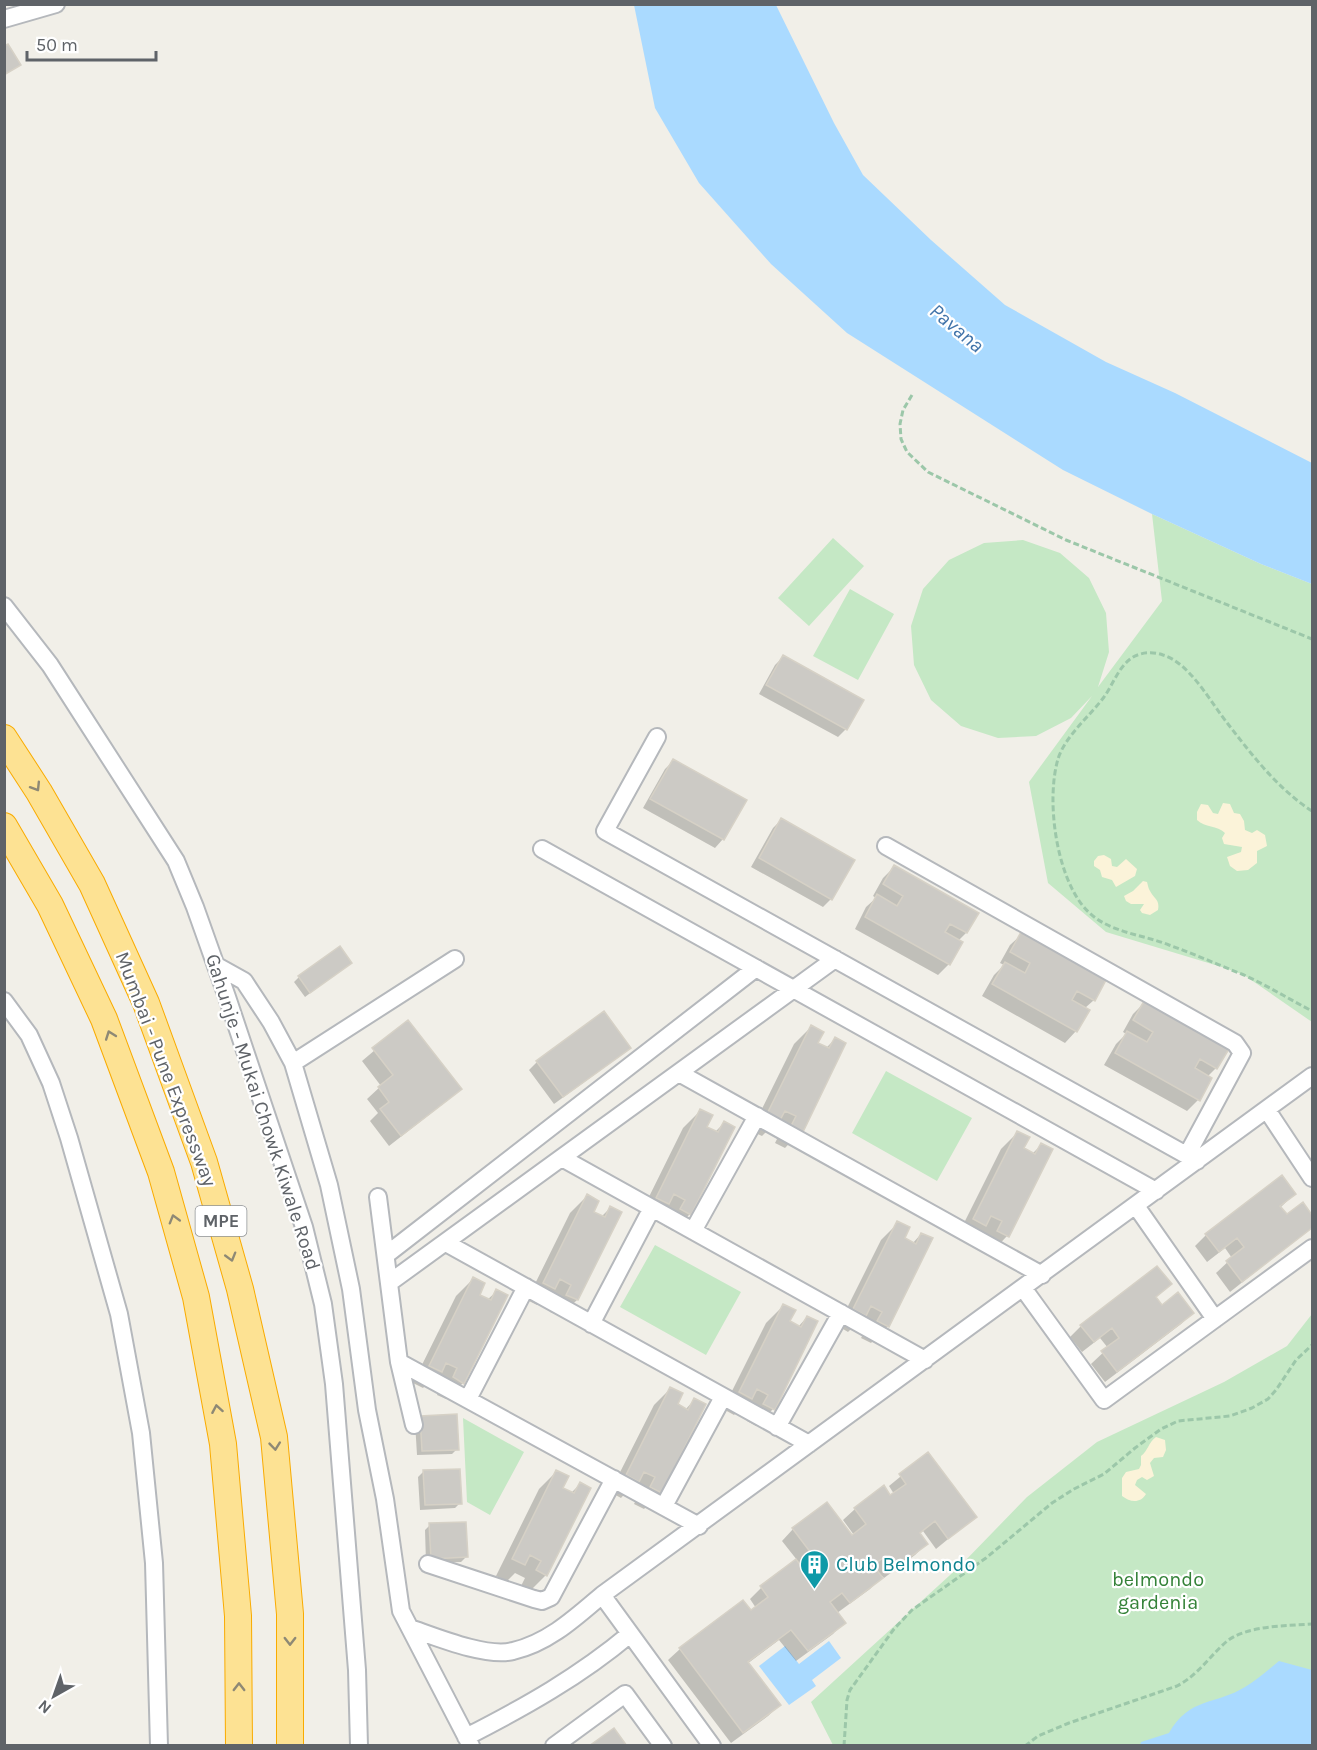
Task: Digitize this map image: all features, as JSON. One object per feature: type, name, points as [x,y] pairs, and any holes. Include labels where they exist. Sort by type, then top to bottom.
[{"type":"highway","name":"Mumbai - Pune Expressway","points":[[4,738],[39,792],[92,884],[146,1004],[204,1162],[240,1288],[274,1437],[290,1614],[290,1746]]},
{"type":"highway","name":"Mumbai - Pune Expressway","points":[[4,825],[50,905],[104,1019],[161,1172],[196,1297],[223,1444],[238,1616],[239,1746]]},
{"type":"street","points":[[4,19],[56,4]]},
{"type":"street","name":"Gahunje - Mukai Chowk Kiwale Road","points":[[4,606],[50,665],[176,861],[217,966],[304,1227],[323,1304],[334,1384],[357,1670],[359,1746]]},
{"type":"street","points":[[657,737],[604,831],[1192,1158]]},
{"type":"street","points":[[886,846],[1235,1043],[1242,1053],[1192,1158]]},
{"type":"street","points":[[542,849],[1156,1191]]},
{"type":"street","points":[[292,1063],[455,959]]},
{"type":"street","points":[[389,1283],[835,959]]},
{"type":"street","points":[[217,966],[244,981],[271,1022],[292,1063],[329,1185],[351,1289],[367,1410],[384,1499],[401,1611],[469,1741],[599,1660],[630,1634]]},
{"type":"street","points":[[386,1255],[756,968]]},
{"type":"street","points":[[4,1001],[29,1035],[51,1083],[69,1138],[118,1314],[141,1433],[153,1551],[159,1746]]},
{"type":"street","points":[[680,1073],[1042,1275]]},
{"type":"street","points":[[410,1628],[457,1645],[484,1650],[511,1652],[542,1641],[571,1622],[602,1595],[1136,1206],[1192,1158],[1267,1110],[1312,1076]]},
{"type":"street","points":[[1267,1110],[1312,1179]]},
{"type":"street","points":[[693,1231],[757,1116]]},
{"type":"street","points":[[562,1158],[925,1360]]},
{"type":"street","points":[[378,1197],[399,1362],[414,1425]]},
{"type":"street","points":[[1136,1206],[1215,1319]]},
{"type":"street","points":[[591,1324],[652,1208]]},
{"type":"street","points":[[446,1243],[808,1444]]},
{"type":"street","points":[[1023,1288],[1104,1400],[1312,1248]]},
{"type":"street","points":[[468,1399],[526,1287]]},
{"type":"street","points":[[777,1427],[841,1313]]},
{"type":"street","points":[[399,1362],[699,1526]]},
{"type":"street","points":[[664,1506],[723,1397]]},
{"type":"street","points":[[428,1564],[534,1599],[542,1601],[551,1598],[614,1479]]},
{"type":"street","points":[[602,1595],[712,1746]]},
{"type":"street","points":[[554,1746],[625,1694],[663,1746]]},
{"type":"path","points":[[912,395],[903,410],[900,424],[901,439],[907,452],[928,472],[1066,540],[1312,639]]},
{"type":"path","points":[[1312,811],[1281,786],[1227,723],[1200,686],[1179,664],[1165,655],[1152,653],[1130,659],[1104,697],[1068,740],[1059,757],[1053,794],[1054,818],[1064,867],[1072,890],[1095,918],[1111,927],[1167,944],[1244,975],[1312,1011]]},
{"type":"path","points":[[844,1746],[847,1700],[850,1690],[894,1629],[912,1610],[986,1558],[1052,1503],[1104,1474],[1161,1429],[1178,1421],[1230,1416],[1268,1399],[1296,1360],[1312,1345]]},
{"type":"path","points":[[1025,1746],[1038,1736],[1069,1723],[1154,1695],[1184,1682],[1228,1640],[1246,1632],[1312,1624]]},
{"type":"green space","points":[[1152,514],[1261,564],[1312,584],[1312,1022],[1244,975],[1106,932],[1048,883],[1029,782],[1092,696],[1071,718],[1036,736],[998,738],[961,726],[931,700],[914,665],[911,626],[923,589],[949,560],[984,543],[1023,540],[1060,553],[1089,578],[1106,613],[1109,652],[1098,687],[1162,601]]},
{"type":"green space","points":[[833,538],[864,566],[809,626],[778,598]]},
{"type":"green space","points":[[850,589],[894,614],[858,680],[813,656]]},
{"type":"green space","points":[[886,1071],[972,1118],[937,1181],[852,1133]]},
{"type":"green space","points":[[655,1245],[741,1292],[706,1355],[620,1307]]},
{"type":"green space","name":"belmondo gardenia","points":[[1312,1314],[1312,1745],[833,1745],[811,1702],[961,1565],[1027,1497],[1097,1442],[1224,1382],[1287,1346]]},
{"type":"green space","points":[[463,1418],[524,1452],[490,1515],[467,1502]]},
{"type":"sand","points":[[1223,803],[1230,804],[1234,813],[1240,814],[1245,830],[1252,833],[1257,830],[1265,835],[1267,846],[1257,851],[1257,863],[1248,870],[1237,871],[1230,866],[1227,857],[1241,852],[1242,847],[1224,844],[1222,838],[1225,833],[1197,820],[1197,812],[1201,804],[1208,805],[1213,813],[1218,814]]},
{"type":"sand","points":[[1104,855],[1111,859],[1112,866],[1117,867],[1126,859],[1137,869],[1135,876],[1116,887],[1112,880],[1102,877],[1100,870],[1094,866],[1094,861],[1098,856]]},
{"type":"sand","points":[[1143,881],[1147,882],[1158,904],[1158,910],[1150,915],[1140,910],[1144,904],[1131,904],[1124,896]]},
{"type":"sand","points":[[1156,1437],[1165,1440],[1166,1450],[1163,1457],[1154,1458],[1150,1463],[1154,1476],[1147,1480],[1142,1477],[1137,1480],[1135,1485],[1146,1494],[1144,1497],[1138,1501],[1128,1500],[1122,1496],[1122,1478],[1126,1472],[1139,1469],[1141,1456]]},
{"type":"water","name":"Pavana","points":[[634,5],[776,5],[834,123],[863,175],[931,240],[1005,305],[1106,362],[1175,393],[1312,463],[1312,584],[1261,564],[1063,470],[847,333],[771,264],[699,183],[655,108]]},
{"type":"water","points":[[829,1641],[841,1658],[812,1680],[816,1686],[789,1705],[759,1666],[785,1646],[799,1664]]},
{"type":"water","points":[[1279,1661],[1312,1670],[1312,1745],[1140,1745],[1141,1742],[1169,1733],[1177,1721],[1194,1707],[1234,1693]]},
{"type":"building","points":[[8,44],[21,65],[4,75],[4,46]]},
{"type":"building","points":[[783,655],[864,700],[847,730],[766,685]]},
{"type":"building","points":[[673,759],[747,800],[724,840],[650,799]]},
{"type":"building","points":[[781,818],[855,860],[832,900],[759,858]]},
{"type":"building","points":[[894,865],[979,913],[967,933],[950,924],[945,932],[963,942],[950,965],[865,917],[877,894],[897,906],[903,896],[883,884]]},
{"type":"building","points":[[1021,932],[1106,980],[1095,1001],[1077,991],[1072,1000],[1090,1010],[1077,1032],[992,984],[1005,962],[1025,973],[1030,963],[1010,952]]},
{"type":"building","points":[[340,946],[352,963],[310,993],[298,976]]},
{"type":"building","points":[[1144,1001],[1229,1049],[1217,1069],[1200,1059],[1195,1068],[1212,1078],[1200,1101],[1115,1053],[1127,1031],[1147,1042],[1153,1032],[1133,1020]]},
{"type":"building","points":[[604,1011],[631,1048],[563,1097],[536,1061]]},
{"type":"building","points":[[408,1020],[462,1089],[401,1136],[380,1109],[389,1102],[378,1087],[393,1075],[372,1048]]},
{"type":"building","points":[[811,1025],[824,1032],[818,1043],[829,1048],[835,1037],[846,1043],[803,1132],[791,1126],[796,1116],[785,1111],[780,1120],[767,1114]]},
{"type":"building","points":[[700,1109],[713,1115],[707,1127],[718,1132],[724,1121],[735,1127],[691,1215],[680,1209],[685,1200],[674,1194],[669,1204],[656,1198]]},
{"type":"building","points":[[1017,1131],[1030,1137],[1024,1148],[1035,1154],[1041,1143],[1053,1149],[1009,1237],[997,1231],[1002,1221],[991,1216],[986,1226],[973,1219]]},
{"type":"building","points":[[1282,1175],[1296,1194],[1280,1206],[1287,1214],[1303,1202],[1312,1215],[1312,1228],[1242,1282],[1226,1261],[1244,1247],[1237,1238],[1219,1252],[1205,1234]]},
{"type":"building","points":[[587,1194],[599,1201],[594,1212],[605,1217],[610,1206],[622,1212],[578,1300],[566,1295],[571,1285],[560,1279],[555,1289],[543,1283]]},
{"type":"building","points":[[897,1221],[910,1227],[905,1238],[916,1244],[921,1233],[933,1238],[889,1327],[877,1321],[882,1312],[871,1306],[866,1316],[853,1309]]},
{"type":"building","points":[[1157,1266],[1172,1284],[1156,1297],[1162,1305],[1178,1292],[1194,1313],[1117,1372],[1101,1351],[1119,1338],[1112,1328],[1094,1342],[1080,1325]]},
{"type":"building","points":[[473,1277],[485,1283],[480,1295],[491,1300],[496,1289],[508,1295],[464,1384],[453,1377],[457,1368],[446,1363],[442,1372],[429,1366]]},
{"type":"building","points":[[783,1304],[796,1310],[790,1321],[801,1327],[807,1316],[818,1321],[775,1410],[763,1404],[768,1395],[757,1389],[752,1399],[739,1392]]},
{"type":"building","points":[[670,1387],[683,1393],[678,1404],[688,1410],[694,1398],[706,1404],[662,1493],[650,1487],[655,1477],[644,1472],[639,1482],[626,1475]]},
{"type":"building","points":[[457,1414],[459,1450],[422,1451],[420,1416]]},
{"type":"building","name":"Club Belmondo","points":[[928,1452],[977,1517],[948,1539],[935,1521],[920,1533],[928,1544],[895,1568],[886,1556],[873,1565],[883,1578],[850,1603],[842,1593],[830,1602],[846,1623],[808,1651],[791,1630],[748,1662],[781,1705],[743,1733],[679,1648],[743,1600],[751,1610],[768,1597],[760,1586],[796,1559],[804,1570],[817,1561],[792,1528],[827,1502],[852,1535],[866,1524],[854,1508],[884,1485],[890,1495],[906,1484],[899,1474]]},
{"type":"building","points":[[460,1469],[462,1504],[425,1505],[423,1470]]},
{"type":"building","points":[[556,1470],[569,1476],[563,1488],[574,1493],[580,1482],[591,1488],[547,1576],[536,1570],[541,1561],[530,1555],[525,1565],[512,1559]]},
{"type":"building","points":[[466,1522],[468,1557],[431,1559],[429,1523]]},
{"type":"building","points":[[614,1728],[627,1746],[589,1746]]},
{"type":"place","name":"Club Belmondo","points":[[815,1590]]}]
